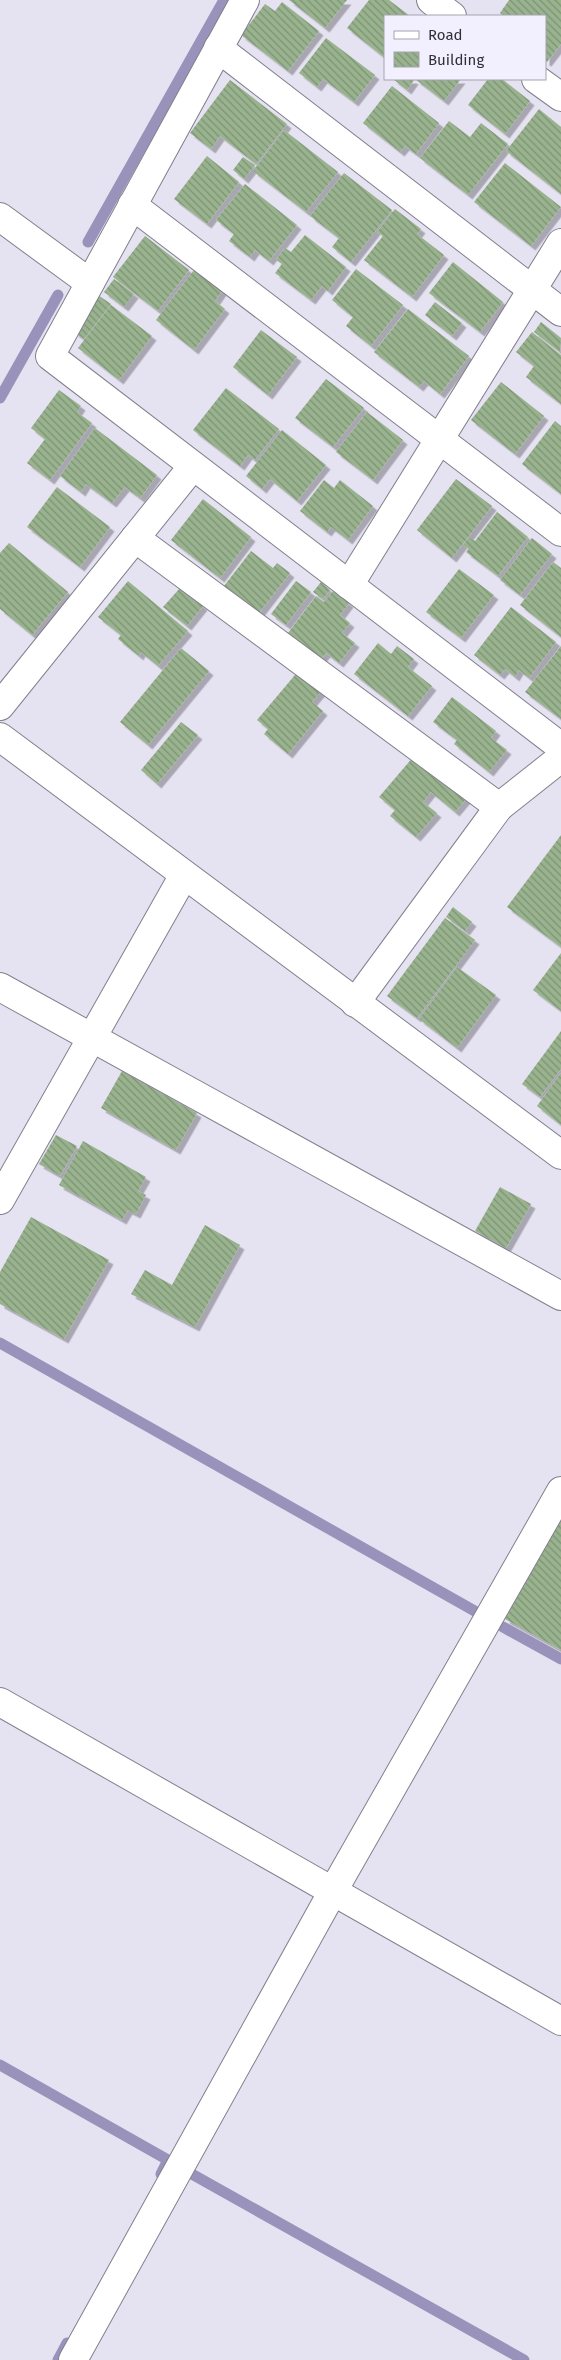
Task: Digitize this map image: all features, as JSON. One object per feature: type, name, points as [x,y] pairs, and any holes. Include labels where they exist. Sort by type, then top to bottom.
[{"type":"street","points":[[245,0],[50,356],[561,747]]},
{"type":"street","points":[[430,0],[451,15]]},
{"type":"street","points":[[218,48],[561,312]]},
{"type":"street","points":[[537,80],[561,97]]},
{"type":"street","points":[[132,205],[561,532]]},
{"type":"street","points":[[0,217],[90,283]]},
{"type":"street","points":[[349,585],[561,243]]},
{"type":"street","points":[[0,706],[193,466]]},
{"type":"street","points":[[135,538],[499,806]]},
{"type":"street","points":[[0,737],[561,1155]]},
{"type":"street","points":[[355,1003],[499,806],[561,758]]},
{"type":"street","points":[[0,1200],[184,875]]},
{"type":"street","points":[[0,987],[561,1296]]},
{"type":"street","points":[[73,2360],[332,1891],[561,1491]]},
{"type":"street","points":[[0,1702],[561,2021]]},
{"type":"building","points":[[289,0],[347,0],[325,28]]},
{"type":"building","points":[[369,0],[389,0],[409,15],[384,15],[384,57],[347,28]]},
{"type":"building","points":[[509,0],[561,0],[561,44],[546,62],[546,15],[503,15],[500,13]]},
{"type":"building","points":[[282,2],[319,31],[288,71],[241,35],[265,4],[275,11]]},
{"type":"building","points":[[326,38],[375,75],[354,102],[323,79],[317,87],[299,73]]},
{"type":"building","points":[[230,80],[287,124],[256,164],[220,136],[211,149],[190,133]]},
{"type":"building","points":[[394,80],[414,80],[407,90]]},
{"type":"building","points":[[416,80],[460,80],[444,101]]},
{"type":"building","points":[[487,80],[503,80],[530,101],[505,134],[468,105]]},
{"type":"building","points":[[392,86],[439,123],[416,154],[405,146],[400,152],[363,123]]},
{"type":"building","points":[[539,109],[561,127],[561,194],[506,151]]},
{"type":"building","points":[[449,121],[470,137],[481,123],[508,144],[468,195],[420,158]]},
{"type":"building","points":[[284,130],[338,172],[306,212],[253,171]]},
{"type":"building","points":[[207,156],[239,182],[207,224],[174,199]]},
{"type":"building","points":[[243,157],[255,165],[244,179],[233,170]]},
{"type":"building","points":[[505,163],[561,207],[531,246],[474,202]]},
{"type":"building","points":[[344,173],[392,210],[351,262],[332,247],[339,238],[310,216]]},
{"type":"building","points":[[245,184],[297,225],[269,261],[255,250],[250,257],[229,241],[234,234],[216,220]]},
{"type":"building","points":[[395,209],[421,229],[417,234],[444,255],[412,297],[364,260],[383,236],[377,232]]},
{"type":"building","points":[[305,235],[346,267],[328,291],[322,286],[311,300],[275,273],[282,264],[276,260],[285,248],[291,252]]},
{"type":"building","points":[[145,236],[189,270],[158,311],[113,277]]},
{"type":"building","points":[[453,262],[503,302],[480,332],[429,293]]},
{"type":"building","points":[[356,269],[403,305],[371,346],[346,326],[353,317],[332,300]]},
{"type":"building","points":[[194,270],[222,291],[215,301],[225,309],[194,350],[156,320]]},
{"type":"building","points":[[114,279],[134,294],[124,307],[104,292]]},
{"type":"building","points":[[98,295],[111,304],[84,339],[74,332]]},
{"type":"building","points":[[435,302],[462,323],[452,336],[425,315]]},
{"type":"building","points":[[111,305],[152,336],[119,380],[78,348]]},
{"type":"building","points":[[408,309],[469,356],[440,394],[424,381],[419,387],[374,352]]},
{"type":"building","points":[[541,322],[561,338],[560,352],[534,332]]},
{"type":"building","points":[[261,330],[297,357],[268,395],[233,367]]},
{"type":"building","points":[[532,332],[561,355],[561,404],[526,377],[534,366],[516,352]]},
{"type":"building","points":[[326,379],[364,408],[333,447],[295,418]]},
{"type":"building","points":[[501,382],[544,416],[515,454],[471,420]]},
{"type":"building","points":[[226,388],[279,429],[255,460],[248,455],[240,466],[193,430]]},
{"type":"building","points":[[59,390],[81,406],[77,412],[92,423],[50,480],[27,463],[45,439],[31,428]]},
{"type":"building","points":[[367,412],[403,440],[373,480],[336,452]]},
{"type":"building","points":[[555,421],[561,426],[561,494],[522,464]]},
{"type":"building","points":[[95,428],[157,475],[140,498],[125,487],[112,503],[86,484],[81,492],[60,476]]},
{"type":"building","points":[[282,430],[326,465],[297,501],[270,479],[262,489],[246,476]]},
{"type":"building","points":[[456,479],[492,506],[452,558],[417,530]]},
{"type":"building","points":[[324,480],[334,488],[340,480],[373,506],[348,540],[331,527],[327,532],[300,511]]},
{"type":"building","points":[[57,487],[110,527],[80,567],[27,527]]},
{"type":"building","points":[[203,499],[251,537],[220,578],[171,540]]},
{"type":"building","points":[[497,512],[528,537],[498,576],[466,552],[469,549],[463,545],[469,537],[475,541]]},
{"type":"building","points":[[532,538],[552,554],[520,595],[500,580]]},
{"type":"building","points":[[9,543],[68,592],[32,635],[0,609],[0,553]]},
{"type":"building","points":[[251,551],[273,568],[277,563],[290,573],[259,613],[224,586]]},
{"type":"building","points":[[553,562],[561,568],[561,637],[520,605]]},
{"type":"building","points":[[459,569],[494,595],[461,638],[426,612]]},
{"type":"building","points":[[128,581],[188,631],[158,666],[141,652],[139,656],[118,639],[121,635],[98,617]]},
{"type":"building","points":[[296,581],[311,592],[286,625],[271,614]]},
{"type":"building","points":[[321,582],[330,590],[323,599],[313,592]]},
{"type":"building","points":[[180,588],[203,606],[187,626],[163,607]]},
{"type":"building","points":[[333,591],[349,603],[340,615],[350,623],[342,633],[355,643],[339,663],[326,653],[321,659],[288,633],[316,596],[324,602]]},
{"type":"building","points":[[511,607],[556,642],[529,678],[519,670],[515,677],[505,669],[500,675],[474,655]]},
{"type":"building","points":[[378,643],[391,654],[397,646],[414,659],[408,667],[432,686],[408,716],[354,674]]},
{"type":"building","points":[[561,646],[561,719],[525,692]]},
{"type":"building","points":[[181,648],[209,671],[148,745],[120,722]]},
{"type":"building","points":[[300,669],[324,688],[312,702],[323,711],[288,754],[264,734],[268,729],[257,720]]},
{"type":"building","points":[[452,697],[496,731],[491,738],[507,750],[489,772],[454,744],[457,740],[433,722]]},
{"type":"building","points":[[181,722],[198,735],[157,784],[141,770]]},
{"type":"building","points":[[414,756],[466,799],[455,812],[431,792],[423,802],[437,813],[416,837],[390,816],[395,810],[379,797]]},
{"type":"building","points":[[561,835],[561,947],[507,907]]},
{"type":"building","points":[[453,907],[472,922],[465,931],[446,917]]},
{"type":"building","points":[[445,918],[475,940],[417,1018],[387,996]]},
{"type":"building","points":[[561,953],[561,1011],[533,990]]},
{"type":"building","points":[[457,967],[496,995],[457,1048],[419,1019]]},
{"type":"building","points":[[561,1031],[561,1069],[540,1097],[522,1084]]},
{"type":"building","points":[[122,1071],[197,1113],[176,1150],[101,1108]]},
{"type":"building","points":[[561,1073],[561,1125],[537,1106]]},
{"type":"building","points":[[56,1135],[77,1146],[60,1176],[39,1164]]},
{"type":"building","points":[[83,1141],[146,1177],[138,1191],[146,1195],[136,1214],[128,1210],[122,1220],[59,1185]]},
{"type":"building","points":[[500,1187],[531,1204],[506,1248],[475,1231]]},
{"type":"building","points":[[31,1217],[109,1260],[64,1339],[0,1304],[0,1272]]},
{"type":"building","points":[[205,1225],[240,1245],[195,1327],[131,1294],[145,1270],[172,1285]]},
{"type":"building","points":[[561,1518],[561,1650],[505,1619]]},
{"type":"waterway","points":[[88,242],[224,0]]},
{"type":"waterway","points":[[0,398],[58,295]]},
{"type":"waterway","points":[[0,1343],[480,1614]]},
{"type":"waterway","points":[[503,1627],[561,1659]]},
{"type":"waterway","points":[[0,2065],[168,2160],[161,2174]]},
{"type":"waterway","points":[[190,2173],[524,2360]]},
{"type":"waterway","points":[[58,2360],[67,2343]]}]
